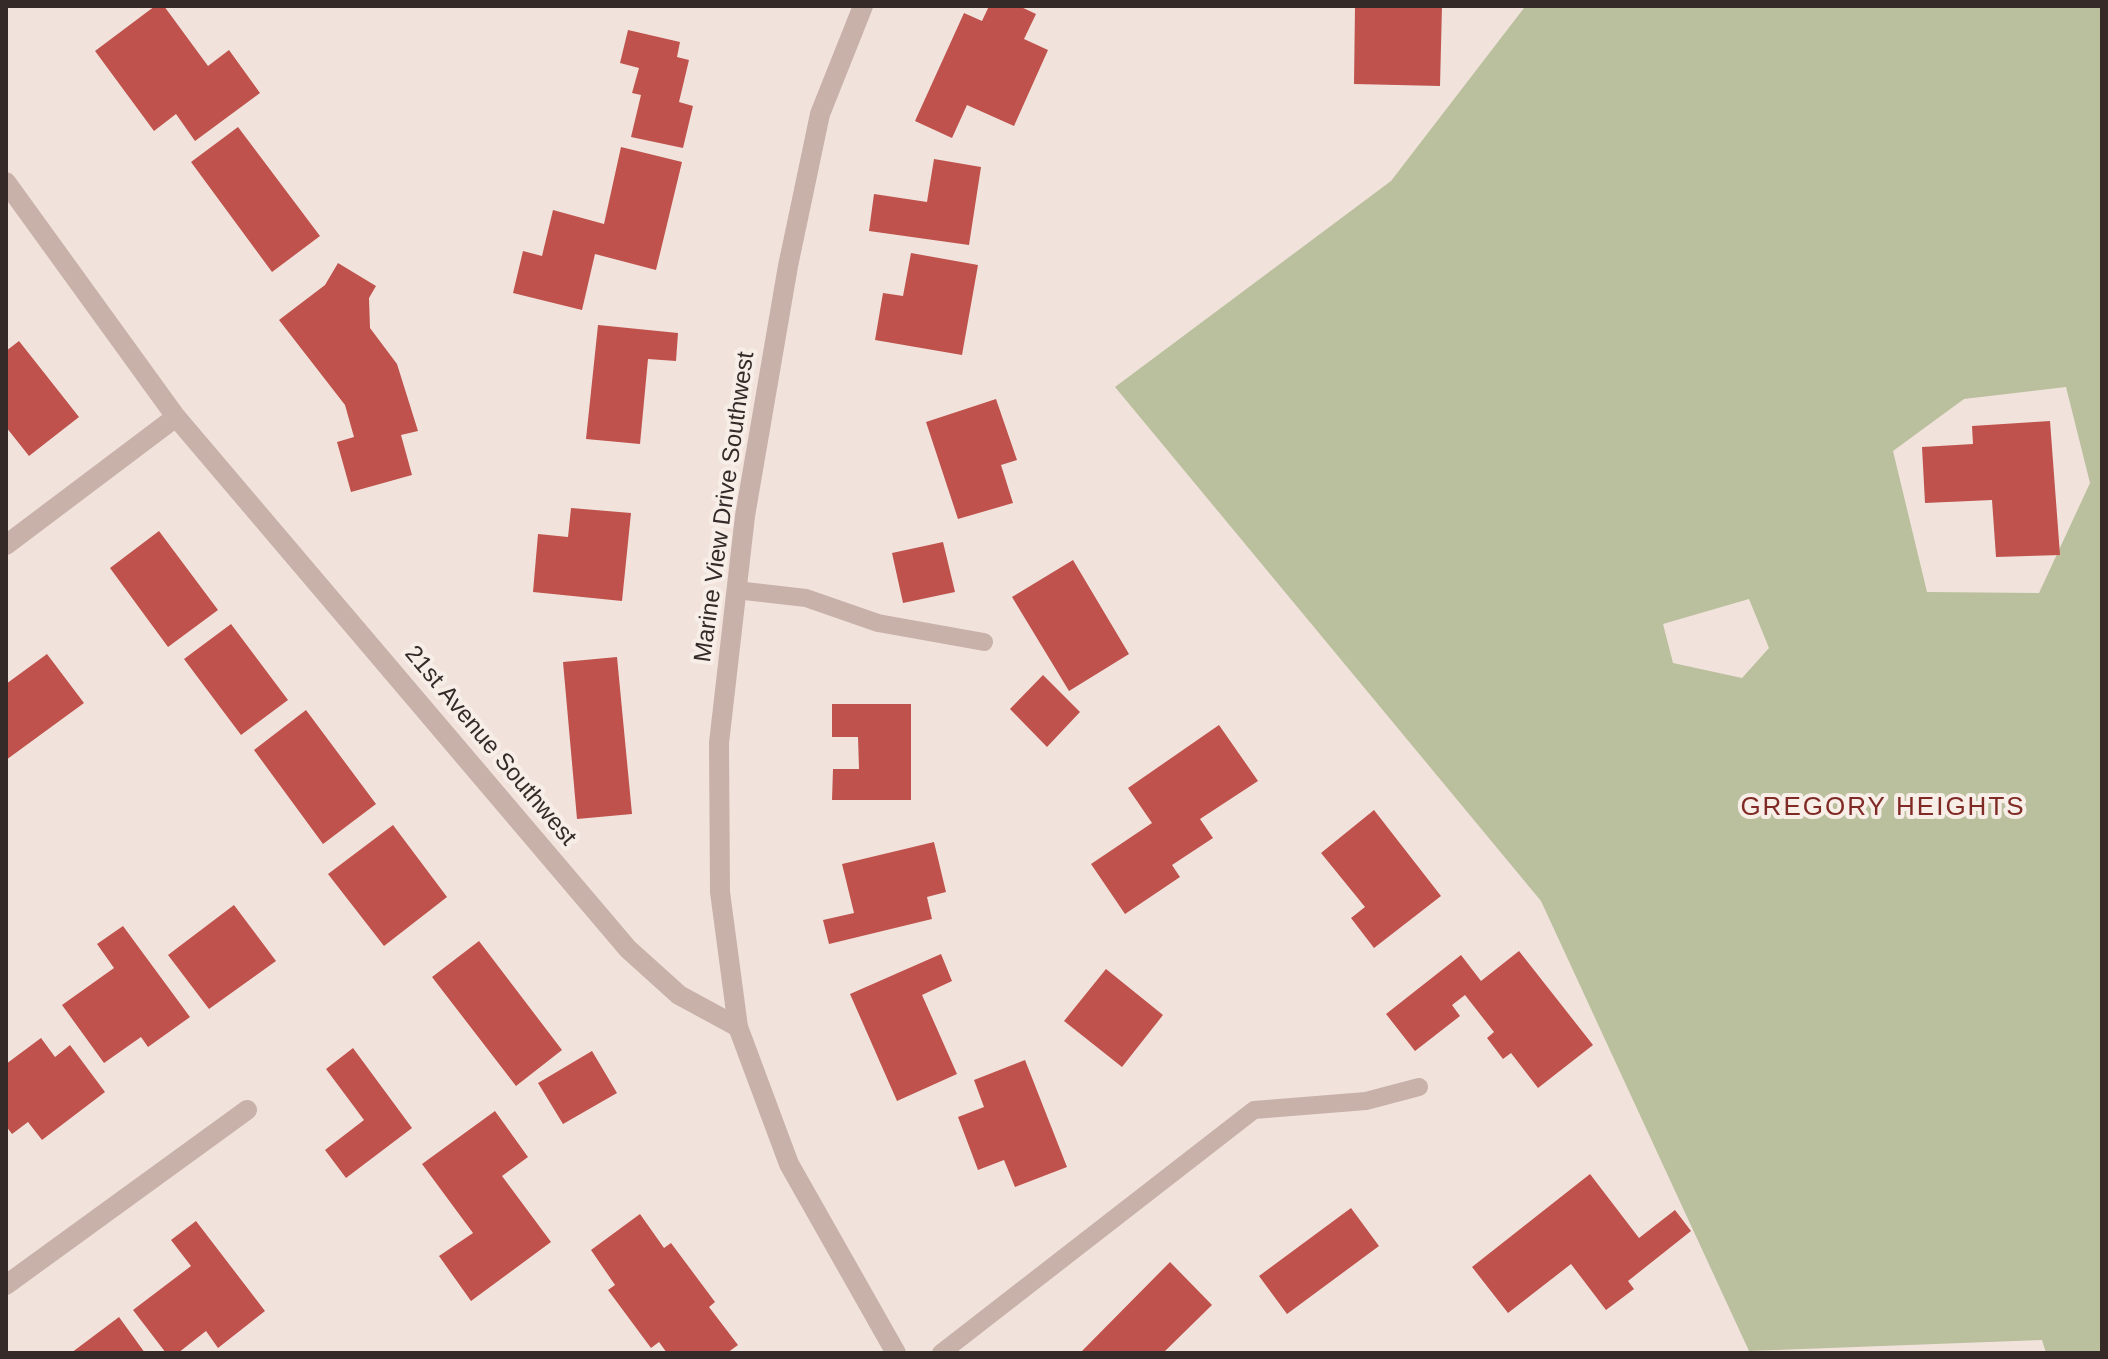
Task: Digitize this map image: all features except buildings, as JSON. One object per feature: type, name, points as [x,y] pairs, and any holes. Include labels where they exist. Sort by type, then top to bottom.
[{"type":"street","name":"Marine View Drive Southwest","points":[[738,1027],[720,892],[719,743],[745,516],[813,144],[820,114],[863,6]]},
{"type":"street","name":"21st Avenue Southwest","points":[[6,182],[176,417],[628,949],[679,995],[738,1027]]},
{"type":"street","points":[[6,545],[176,417]]},
{"type":"street","points":[[738,1027],[789,1164],[887,1350]]},
{"type":"street","points":[[6,1285],[247,1110]]},
{"type":"lane","points":[[736,590],[806,598],[878,623],[984,642]]},
{"type":"lane","points":[[941,1353],[1254,1110],[1366,1101],[1419,1087]]},
{"type":"green space","points":[[1522,6],[2102,6],[2102,1353],[2046,1353],[2042,1340],[1749,1351],[1541,901],[1115,387],[1391,181],[1524,8]],"holes":[[[2066,387],[2090,483],[2039,593],[1927,592],[1893,451],[1964,399]],[[1749,599],[1769,648],[1742,678],[1673,663],[1663,624]]]},
{"type":"district","name":"GREGORY HEIGHTS","points":[[1883,808]]}]
